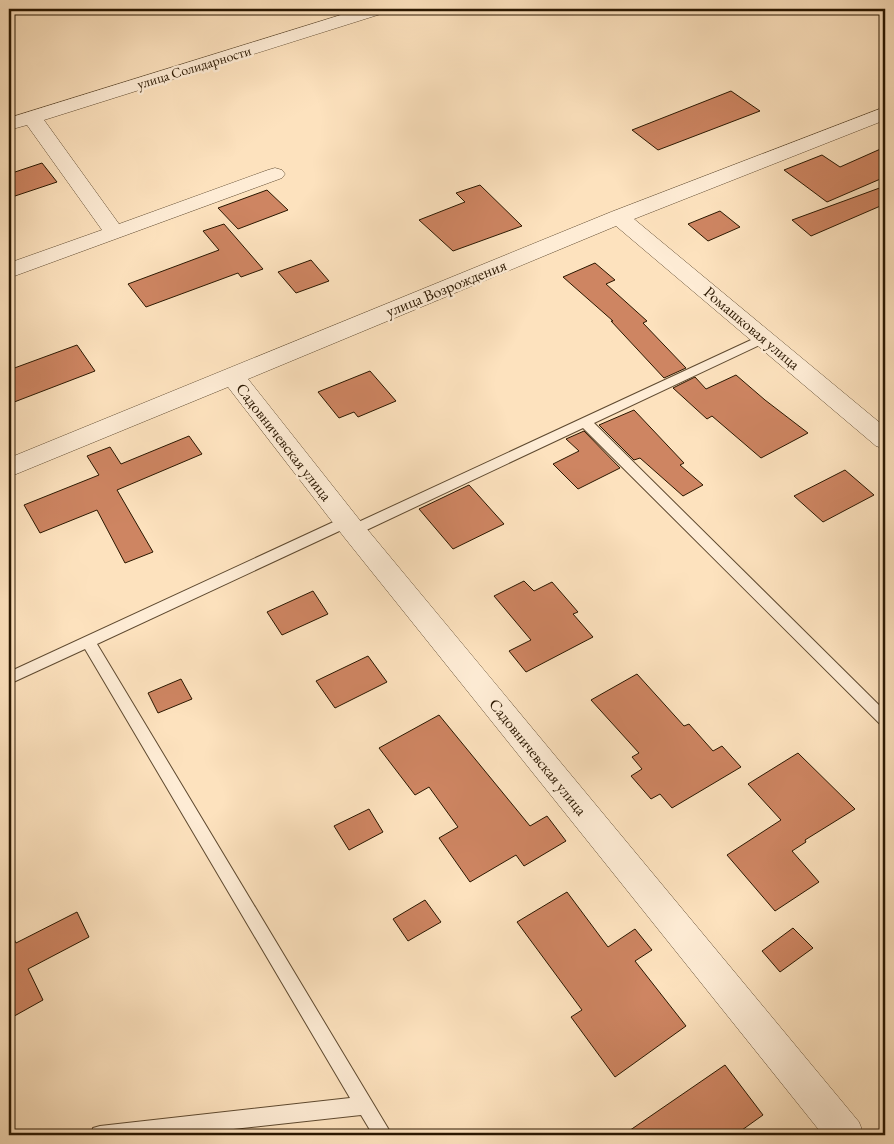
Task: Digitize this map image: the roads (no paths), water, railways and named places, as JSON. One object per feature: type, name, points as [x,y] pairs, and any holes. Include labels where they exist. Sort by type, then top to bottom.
[{"type":"street","name":"улица Солидарности","points":[[9,124],[378,9]]},
{"type":"street","name":"улица Возрождения","points":[[9,468],[619,217],[885,113]]},
{"type":"street","points":[[32,117],[115,233]]},
{"type":"street","points":[[9,271],[275,174]]},
{"type":"street","name":"Ромашковая улица","points":[[619,217],[885,440]]},
{"type":"street","name":"Садовничевская улица","points":[[232,376],[350,526],[846,1135]]},
{"type":"lane","points":[[9,678],[88,641],[585,422],[764,338]]},
{"type":"lane","points":[[585,422],[885,720]]},
{"type":"lane","points":[[88,641],[383,1135]]},
{"type":"lane","points":[[100,1135],[365,1105]]}]
